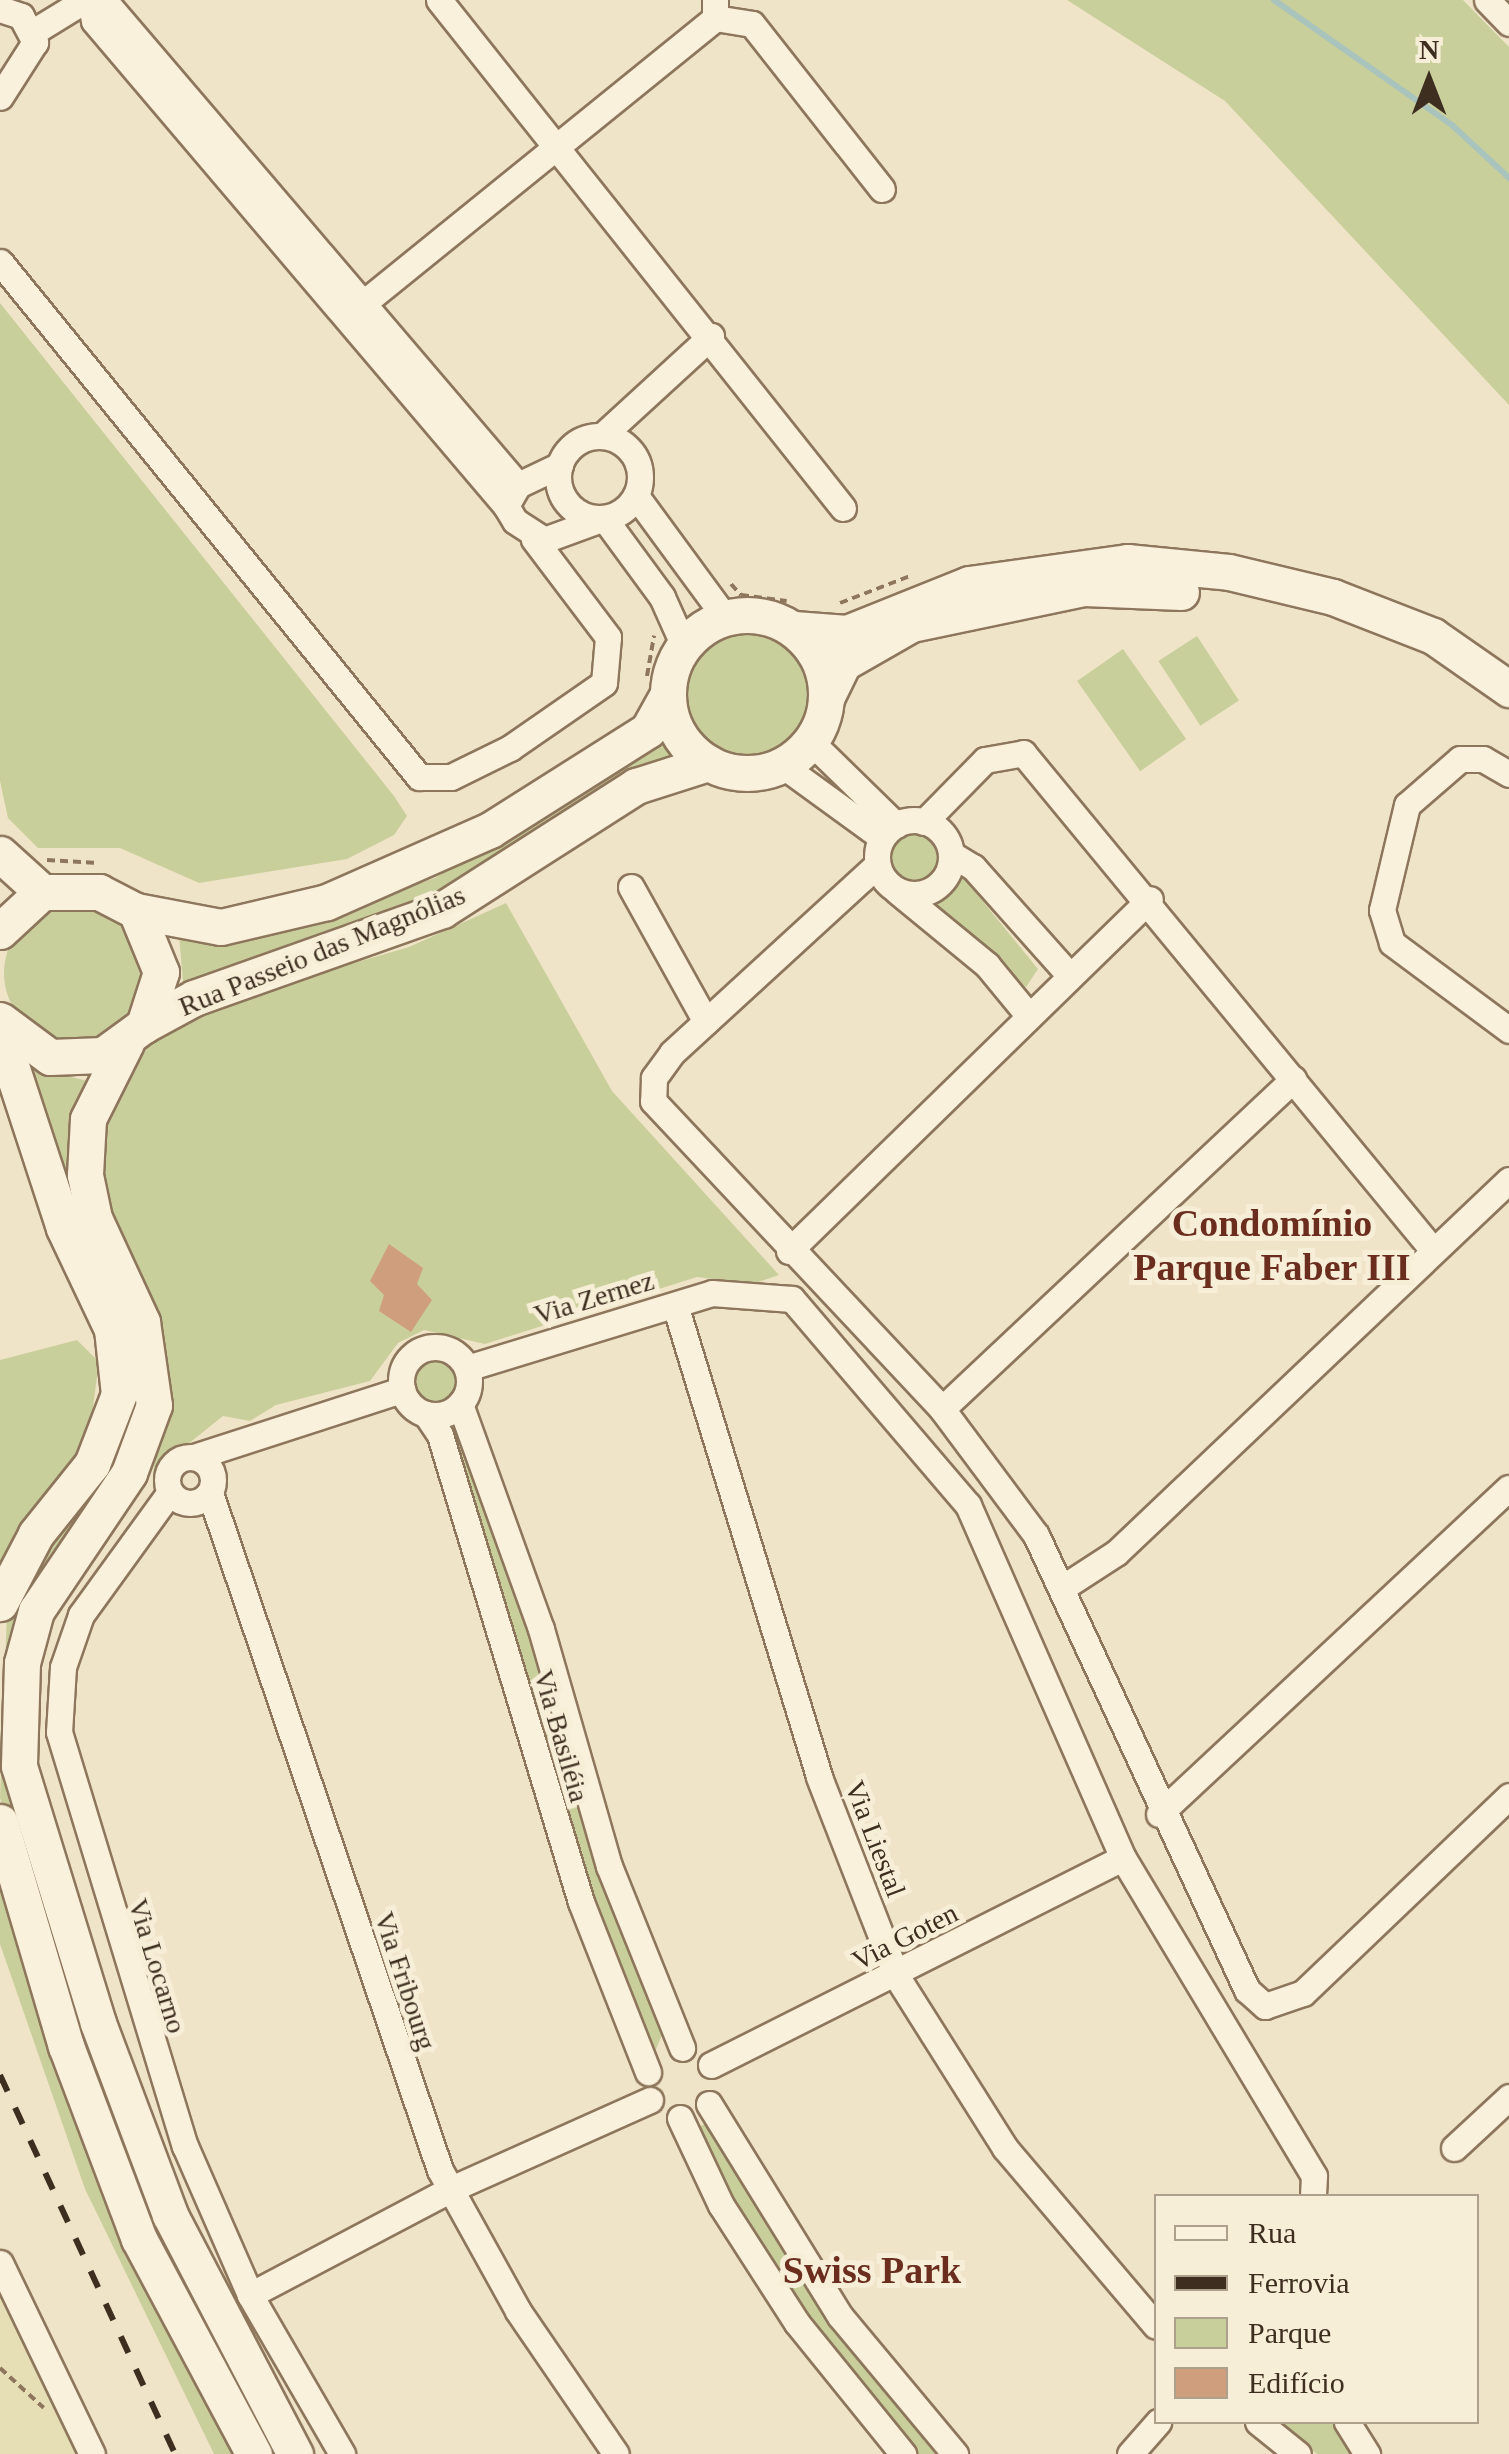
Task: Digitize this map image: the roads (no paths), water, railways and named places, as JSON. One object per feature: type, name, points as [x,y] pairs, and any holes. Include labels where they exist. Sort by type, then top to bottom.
[{"type":"street","points":[[33,32],[88,0],[94,21],[512,496]]},
{"type":"street","points":[[0,262],[420,778],[451,777],[510,748],[604,683],[608,637],[534,539],[512,496],[366,300],[104,0]]},
{"type":"street","points":[[439,0],[563,146],[844,508]]},
{"type":"street","points":[[1487,0],[1509,23]]},
{"type":"street","points":[[1,7],[33,32]]},
{"type":"street","points":[[366,300],[563,146],[715,9],[752,24],[882,189]]},
{"type":"street","points":[[0,97],[30,61],[33,32]]},
{"type":"street","points":[[512,496],[560,464],[576,443],[602,436],[710,336]]},
{"type":"street","points":[[602,436],[635,457],[636,496],[724,617]]},
{"type":"street","points":[[560,464],[567,503],[604,518],[655,587],[684,646],[724,617],[797,617],[846,633],[969,584],[1126,562],[1229,572],[1350,603],[1434,636],[1509,689]]},
{"type":"street","points":[[534,539],[604,518],[636,496]]},
{"type":"street","points":[[655,587],[687,564]]},
{"type":"street","points":[[1432,1248],[1150,899],[1023,753],[985,760],[924,822],[888,831],[782,765],[811,742],[843,663],[912,624],[1025,597],[1138,588],[1331,618],[1427,659],[1509,714]]},
{"type":"street","points":[[797,617],[824,670],[828,696]]},
{"type":"street","name":"Rua Passeio das Magnólias","points":[[39,876],[98,892],[136,911],[222,927],[327,902],[490,830],[648,730],[656,694],[684,646]]},
{"type":"street","points":[[656,694],[679,735],[708,763]]},
{"type":"street","points":[[811,742],[888,831]]},
{"type":"street","points":[[1509,774],[1483,759],[1460,759],[1407,804],[1382,910],[1392,943],[1509,1030]]},
{"type":"street","name":"Rua Passeio das Magnólias","points":[[0,1020],[33,1050],[68,1060],[135,1034],[194,998],[442,910],[636,786],[708,763],[745,773],[782,765]]},
{"type":"street","points":[[924,822],[951,854],[973,866],[1070,976]]},
{"type":"street","points":[[888,831],[877,866],[662,1065],[653,1101],[789,1251],[942,1408],[1065,1586],[1160,1814],[1247,1990],[1276,2005],[1310,1986],[1509,1796]]},
{"type":"street","points":[[0,854],[39,876],[0,931]]},
{"type":"street","points":[[897,891],[930,891],[951,854]]},
{"type":"street","points":[[877,866],[897,891],[987,966],[1029,1016]]},
{"type":"street","points":[[631,887],[706,1022]]},
{"type":"street","points":[[789,1251],[1150,899]]},
{"type":"street","points":[[0,1603],[114,1420],[127,1326],[94,1218],[86,1175],[88,1119],[135,1034],[161,972],[136,911]]},
{"type":"street","points":[[0,1032],[64,1228],[127,1326],[154,1378],[150,1429],[36,1611],[22,1663],[18,1756],[98,2024],[221,2322],[295,2454]]},
{"type":"street","points":[[942,1408],[1294,1079]]},
{"type":"street","points":[[1065,1586],[1116,1553],[1432,1248],[1509,1180]]},
{"type":"street","name":"Via Zernez","points":[[467,1368],[675,1305],[738,1290],[792,1299],[968,1506],[1123,1858]]},
{"type":"street","name":"Via Liestal","points":[[675,1305],[819,1777],[897,1976],[1004,2148],[1154,2324]]},
{"type":"street","points":[[448,1348],[467,1368],[460,1404],[426,1414],[402,1390],[402,1371],[420,1350],[448,1348]]},
{"type":"street","points":[[194,1457],[212,1470],[210,1493],[190,1504],[170,1492],[168,1470],[194,1457],[402,1390]]},
{"type":"street","name":"Via Basiléia","points":[[460,1404],[541,1629],[609,1866],[682,2048]]},
{"type":"street","name":"Via Basiléia","points":[[426,1414],[458,1488],[580,1902],[648,2072]]},
{"type":"street","points":[[1160,1814],[1509,1488]]},
{"type":"street","name":"Via Locarno","points":[[170,1492],[80,1615],[57,1713],[163,2084],[250,2295],[342,2454]]},
{"type":"street","name":"Via Fribourg","points":[[210,1493],[398,2058],[451,2188],[527,2325],[616,2454]]},
{"type":"street","points":[[0,1822],[66,2046],[186,2338],[254,2454]]},
{"type":"street","points":[[1123,1858],[1314,2176],[1313,2194]]},
{"type":"street","name":"Via Goten","points":[[711,2065],[897,1976],[1123,1858]]},
{"type":"street","points":[[650,2100],[648,2072],[682,2048],[711,2065],[709,2104],[840,2316],[955,2454]]},
{"type":"street","points":[[1454,2148],[1509,2097]]},
{"type":"street","points":[[250,2295],[451,2188],[650,2100]]},
{"type":"street","points":[[650,2100],[680,2118],[721,2204],[797,2324],[904,2454]]},
{"type":"street","points":[[680,2118],[709,2104]]},
{"type":"street","points":[[0,2263],[92,2454]]},
{"type":"street","points":[[186,2338],[221,2322]]},
{"type":"street","points":[[1130,2454],[1156,2424]]},
{"type":"street","points":[[1260,2424],[1298,2454]]},
{"type":"street","points":[[1348,2424],[1363,2452]]},
{"type":"waterway","points":[[1274,0],[1452,125],[1509,178]]},
{"type":"railway","points":[[0,2075],[175,2454]]},
{"type":"district","name":"Condomínio Parque Faber III","points":[[1272,1246]]},
{"type":"district","name":"Swiss Park","points":[[872,2271]]}]
